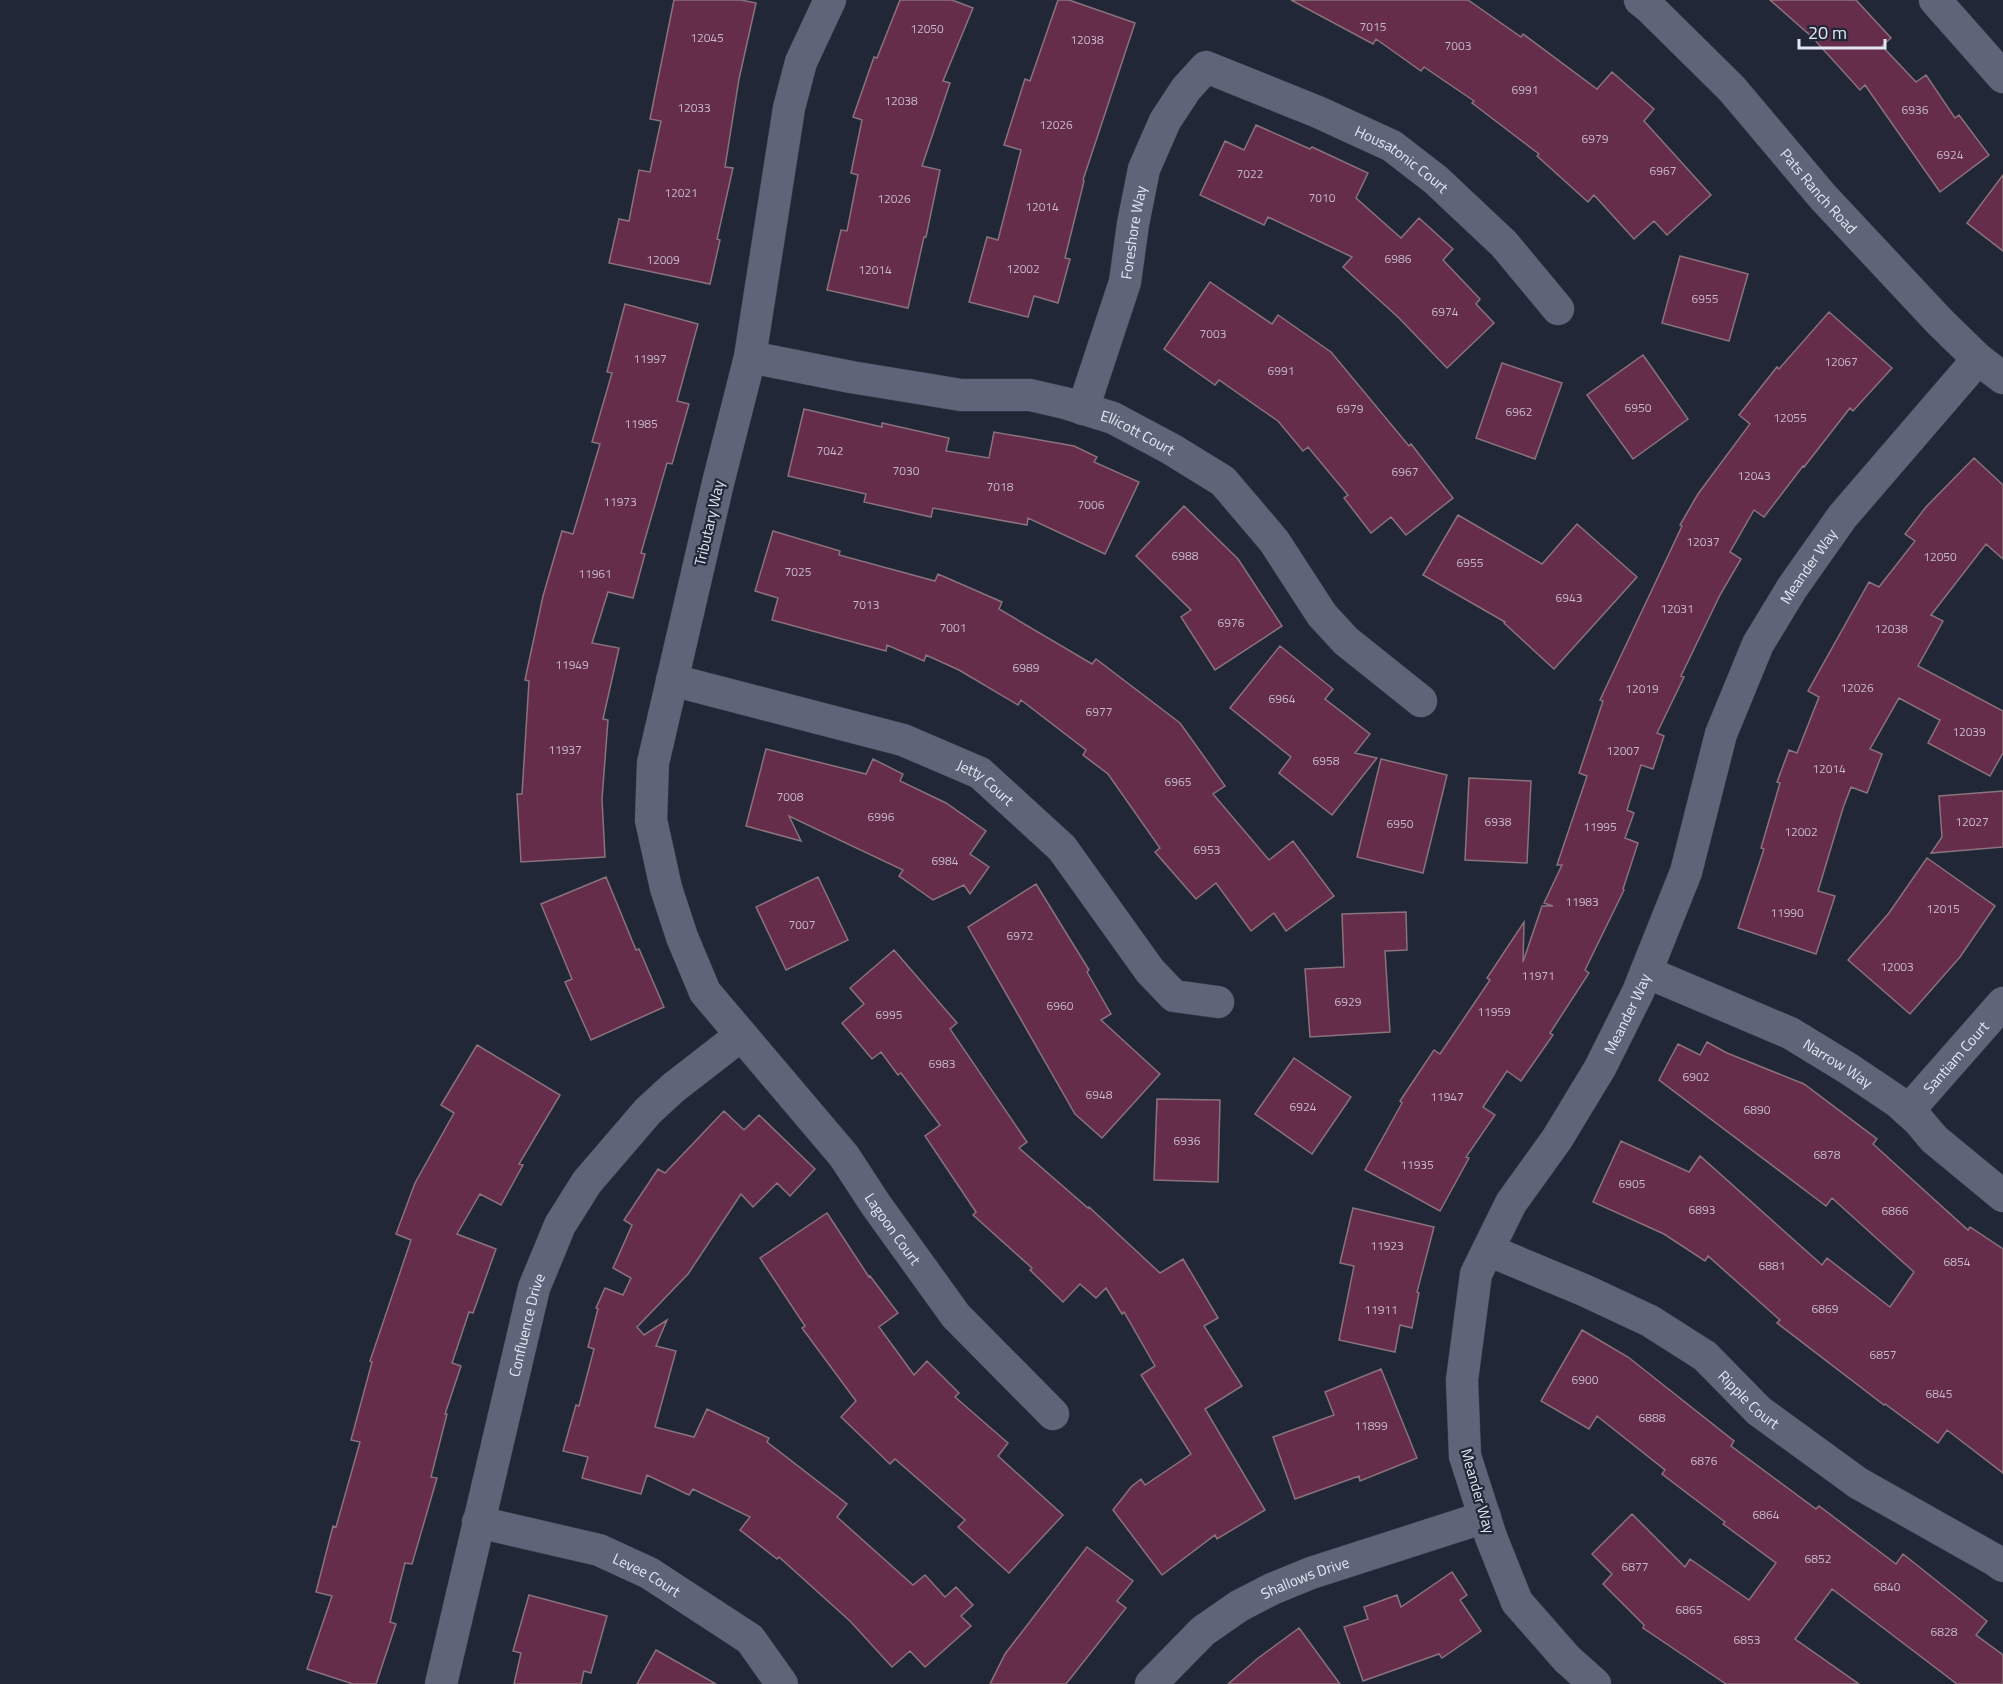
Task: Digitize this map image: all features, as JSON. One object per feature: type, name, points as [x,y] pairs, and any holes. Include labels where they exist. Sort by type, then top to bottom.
[{"type":"street","name":"Tributary Way","points":[[740,1035],[705,992],[682,937],[666,888],[651,820],[653,763],[718,483],[750,357],[789,108],[801,62],[830,0]]},
{"type":"street","name":"Pats Ranch Road","points":[[1640,0],[1732,89],[1823,197],[1940,322],[1978,359],[2003,378]]},
{"type":"street","points":[[1935,0],[2002,75]]},
{"type":"street","name":"Housatonic Court","points":[[1206,67],[1318,112],[1392,146],[1436,180],[1504,244],[1558,309]]},
{"type":"street","name":"Foreshore Way","points":[[1083,409],[1125,282],[1144,169],[1165,121],[1186,89],[1206,67]]},
{"type":"street","name":"Ellicott Court","points":[[750,357],[851,377],[961,394],[1030,395],[1083,409],[1123,423],[1223,481],[1274,542],[1322,615],[1346,641],[1421,701]]},
{"type":"street","name":"Meander Way","points":[[1595,1684],[1567,1659],[1517,1602],[1491,1537],[1466,1456],[1462,1380],[1476,1274],[1511,1203],[1557,1139],[1600,1068],[1638,992],[1686,872],[1721,735],[1758,644],[1792,588],[1842,517],[1978,359]]},
{"type":"street","name":"Jetty Court","points":[[672,680],[903,740],[980,773],[1062,849],[1149,971],[1174,996],[1218,1002]]},
{"type":"street","name":"Narrow Way","points":[[1646,972],[1790,1034],[1849,1069],[1918,1119],[1934,1139],[2003,1196]]},
{"type":"street","name":"Santiam Court","points":[[1908,1111],[2003,1003]]},
{"type":"street","name":"Lagoon Court","points":[[740,1035],[844,1156],[876,1206],[956,1316],[1053,1414]]},
{"type":"street","name":"Confluence Drive","points":[[441,1684],[534,1287],[560,1225],[587,1182],[648,1111],[673,1088],[740,1035]]},
{"type":"street","name":"Ripple Court","points":[[1488,1250],[1586,1291],[1650,1322],[1705,1356],[1760,1411],[1858,1483],[2003,1566]]},
{"type":"street","name":"Shallows Drive","points":[[1151,1684],[1203,1631],[1239,1606],[1272,1589],[1485,1517]]},
{"type":"street","name":"Levee Court","points":[[478,1522],[599,1550],[649,1573],[750,1639],[782,1684]]},
{"type":"building","points":[[674,0],[741,0],[756,3],[739,79],[725,167],[733,168],[717,239],[720,240],[710,284],[609,263],[619,219],[629,221],[639,170],[650,172],[661,121],[650,119]]},
{"type":"building","points":[[900,0],[952,0],[973,8],[943,81],[950,83],[922,166],[940,170],[908,308],[827,290],[841,230],[847,231],[858,175],[851,173],[862,120],[853,117],[874,57],[877,58]]},
{"type":"building","points":[[1058,0],[1069,0],[1135,23],[1083,180],[1065,258],[1070,259],[1058,303],[1034,296],[1028,317],[969,302],[987,237],[998,240],[1021,150],[1004,145],[1025,79],[1030,81]]},
{"type":"building","points":[[1291,0],[1468,0],[1521,37],[1523,34],[1597,89],[1612,72],[1654,109],[1644,121],[1711,195],[1667,235],[1654,221],[1634,239],[1594,195],[1588,202],[1537,156],[1539,154],[1472,103],[1474,101],[1424,67],[1421,71],[1376,39],[1373,44]]},
{"type":"building","points":[[1770,0],[1856,0],[1891,38],[1882,46],[1916,82],[1926,75],[1955,118],[1959,115],[1989,155],[1940,192],[1865,85],[1860,90],[1812,37]]},
{"type":"building","points":[[1256,125],[1310,149],[1312,147],[1368,173],[1356,198],[1401,238],[1419,218],[1453,249],[1443,260],[1480,299],[1476,304],[1494,323],[1447,368],[1399,318],[1343,267],[1352,257],[1268,217],[1264,225],[1200,195],[1225,141],[1244,150]]},
{"type":"building","points":[[2003,175],[2003,251],[1967,223]]},
{"type":"building","points":[[1680,256],[1748,274],[1729,341],[1662,323]]},
{"type":"building","points":[[1210,282],[1272,324],[1278,315],[1331,352],[1409,446],[1411,444],[1453,498],[1406,535],[1391,517],[1371,533],[1344,498],[1348,495],[1308,447],[1303,451],[1278,421],[1219,380],[1215,385],[1164,349]]},
{"type":"building","points":[[625,304],[698,324],[677,401],[689,404],[672,464],[667,463],[641,553],[645,554],[633,598],[608,592],[592,643],[619,648],[603,719],[608,720],[602,799],[605,857],[521,862],[517,794],[522,794],[529,681],[525,680],[543,596],[562,531],[573,534],[600,444],[592,442],[612,373],[607,372]]},
{"type":"building","points":[[1829,312],[1892,368],[1853,411],[1850,408],[1764,517],[1754,510],[1730,552],[1741,559],[1720,595],[1681,676],[1684,677],[1657,733],[1664,736],[1653,769],[1641,765],[1627,810],[1634,813],[1625,838],[1638,843],[1624,890],[1585,970],[1589,973],[1550,1033],[1553,1035],[1521,1081],[1507,1071],[1483,1107],[1495,1115],[1466,1157],[1469,1158],[1440,1211],[1365,1170],[1402,1103],[1400,1101],[1434,1050],[1440,1054],[1490,980],[1487,978],[1524,922],[1523,962],[1542,906],[1553,906],[1544,903],[1562,865],[1557,865],[1587,776],[1579,773],[1603,701],[1600,700],[1682,526],[1680,525],[1698,494],[1750,424],[1739,415],[1777,367],[1779,369]]},
{"type":"building","points":[[1643,355],[1688,419],[1633,459],[1587,395]]},
{"type":"building","points":[[1502,363],[1562,383],[1535,459],[1476,438]]},
{"type":"building","points":[[804,409],[882,427],[882,423],[949,438],[946,451],[989,458],[994,432],[1074,446],[1097,457],[1094,462],[1139,482],[1105,554],[1028,518],[1027,525],[933,508],[931,517],[864,502],[866,494],[788,476]]},
{"type":"building","points":[[1974,458],[2003,485],[2003,559],[1986,544],[1931,615],[1943,621],[1918,666],[2003,711],[2003,753],[1990,776],[1928,743],[1940,720],[1899,698],[1870,749],[1882,754],[1867,793],[1851,787],[1843,808],[1818,891],[1835,896],[1816,954],[1738,928],[1764,849],[1761,848],[1780,783],[1777,782],[1789,750],[1797,753],[1819,697],[1808,691],[1869,582],[1879,587],[1915,541],[1905,534],[1926,507]]},
{"type":"building","points":[[1184,506],[1238,559],[1282,626],[1215,670],[1181,617],[1191,610],[1136,556]]},
{"type":"building","points":[[1458,515],[1542,564],[1577,524],[1637,577],[1554,669],[1505,622],[1423,575]]},
{"type":"building","points":[[773,531],[840,551],[839,555],[935,581],[938,574],[1002,602],[999,609],[1092,664],[1096,659],[1180,723],[1225,786],[1213,794],[1269,860],[1293,841],[1334,896],[1286,931],[1274,913],[1251,931],[1216,883],[1196,899],[1155,852],[1160,848],[1108,774],[1083,755],[1086,750],[1021,700],[1018,705],[959,670],[926,655],[924,661],[887,645],[886,651],[772,620],[778,598],[755,591]]},
{"type":"building","points":[[1280,646],[1333,689],[1325,699],[1370,734],[1355,753],[1377,758],[1332,815],[1279,773],[1291,757],[1230,708]]},
{"type":"building","points":[[766,749],[866,774],[873,759],[903,774],[900,781],[946,803],[986,831],[970,854],[989,867],[970,894],[964,885],[933,900],[899,876],[903,870],[789,816],[801,841],[746,826]]},
{"type":"building","points":[[1381,759],[1447,775],[1423,873],[1357,857]]},
{"type":"building","points":[[1469,778],[1531,781],[1527,863],[1465,860]]},
{"type":"building","points":[[2003,791],[2003,847],[1931,853],[1942,837],[1939,796]]},
{"type":"building","points":[[1927,858],[1995,906],[1960,957],[1910,1014],[1848,960],[1889,913]]},
{"type":"building","points":[[606,877],[636,950],[639,949],[664,1007],[591,1040],[565,982],[572,979],[541,904]]},
{"type":"building","points":[[818,877],[848,940],[786,970],[756,907]]},
{"type":"building","points":[[1036,884],[1089,970],[1087,972],[1111,1014],[1101,1020],[1160,1074],[1102,1138],[1075,1114],[968,927]]},
{"type":"building","points":[[1406,912],[1407,950],[1385,951],[1390,1032],[1310,1037],[1305,969],[1344,967],[1342,914]]},
{"type":"building","points":[[894,950],[957,1023],[950,1029],[1027,1142],[1019,1148],[1089,1207],[1160,1273],[1183,1259],[1218,1318],[1204,1326],[1242,1386],[1205,1409],[1265,1510],[1217,1539],[1215,1535],[1162,1575],[1113,1510],[1131,1487],[1141,1479],[1145,1485],[1191,1454],[1141,1375],[1155,1366],[1124,1312],[1122,1314],[1106,1288],[1096,1298],[1080,1284],[1063,1302],[1030,1270],[1032,1268],[973,1215],[976,1212],[925,1136],[940,1125],[901,1073],[898,1075],[881,1052],[872,1059],[842,1023],[864,1004],[850,988]]},
{"type":"building","points":[[1707,1042],[1727,1053],[1804,1084],[1877,1139],[1873,1144],[1968,1230],[1970,1227],[2003,1249],[2003,1473],[1947,1430],[1938,1443],[1884,1405],[1777,1323],[1780,1320],[1708,1256],[1705,1261],[1664,1234],[1593,1202],[1621,1141],[1689,1172],[1700,1156],[1822,1265],[1827,1258],[1890,1307],[1914,1272],[1832,1198],[1826,1206],[1659,1080],[1678,1044],[1700,1055]]},
{"type":"building","points":[[477,1045],[560,1095],[519,1164],[523,1165],[501,1205],[480,1194],[457,1234],[496,1249],[473,1313],[469,1312],[452,1363],[461,1366],[445,1414],[447,1414],[431,1477],[437,1478],[412,1564],[405,1563],[390,1622],[396,1624],[376,1684],[353,1684],[307,1669],[332,1596],[316,1592],[333,1526],[336,1527],[360,1442],[351,1440],[372,1362],[370,1361],[411,1240],[396,1234],[415,1183],[454,1113],[441,1105]]},
{"type":"building","points":[[1294,1058],[1351,1097],[1312,1154],[1255,1114]]},
{"type":"building","points":[[1157,1099],[1220,1100],[1218,1182],[1154,1180]]},
{"type":"building","points":[[724,1111],[744,1130],[759,1115],[815,1169],[790,1196],[777,1183],[753,1207],[741,1194],[688,1274],[637,1327],[644,1335],[667,1320],[656,1346],[676,1351],[655,1427],[694,1437],[707,1409],[769,1438],[767,1442],[847,1504],[837,1517],[913,1585],[925,1575],[945,1597],[956,1587],[973,1605],[961,1616],[971,1626],[925,1667],[910,1651],[892,1667],[850,1621],[779,1557],[777,1559],[740,1530],[750,1517],[693,1489],[689,1495],[647,1475],[641,1494],[582,1478],[588,1457],[563,1451],[576,1405],[579,1406],[594,1349],[588,1347],[598,1309],[596,1308],[605,1288],[623,1295],[631,1278],[613,1268],[632,1225],[624,1220],[658,1169],[665,1173]]},
{"type":"building","points":[[1353,1208],[1434,1227],[1417,1292],[1419,1293],[1412,1328],[1400,1325],[1395,1352],[1339,1340],[1354,1266],[1340,1263]]},
{"type":"building","points":[[827,1213],[869,1277],[898,1313],[879,1327],[914,1375],[927,1361],[959,1393],[955,1397],[1008,1443],[998,1456],[1063,1515],[1009,1573],[958,1527],[965,1520],[895,1459],[890,1464],[841,1417],[856,1401],[802,1328],[805,1326],[760,1258]]},
{"type":"building","points":[[1582,1330],[1628,1357],[1734,1441],[1731,1446],[1816,1509],[1819,1506],[1896,1564],[1903,1554],[1987,1621],[1976,1635],[2003,1655],[2003,1684],[1957,1684],[1832,1589],[1795,1639],[1859,1684],[1726,1684],[1643,1628],[1644,1625],[1603,1584],[1612,1574],[1592,1554],[1632,1514],[1685,1567],[1690,1559],[1749,1600],[1776,1563],[1723,1524],[1725,1522],[1662,1474],[1665,1470],[1597,1416],[1589,1429],[1541,1401]]},
{"type":"building","points":[[1381,1369],[1417,1458],[1360,1481],[1359,1476],[1295,1499],[1273,1437],[1334,1415],[1325,1392]]},
{"type":"building","points":[[1087,1547],[1133,1581],[1117,1601],[1126,1608],[1066,1684],[990,1684],[1005,1654]]},
{"type":"building","points":[[1452,1572],[1467,1595],[1460,1600],[1481,1631],[1442,1658],[1439,1654],[1363,1681],[1344,1627],[1368,1619],[1364,1607],[1397,1595],[1401,1607]]},
{"type":"building","points":[[529,1595],[607,1616],[591,1673],[584,1671],[581,1684],[514,1684],[521,1653],[513,1651]]},
{"type":"building","points":[[1299,1628],[1340,1684],[1228,1684],[1257,1659]]},
{"type":"building","points":[[656,1650],[716,1684],[637,1684]]}]
